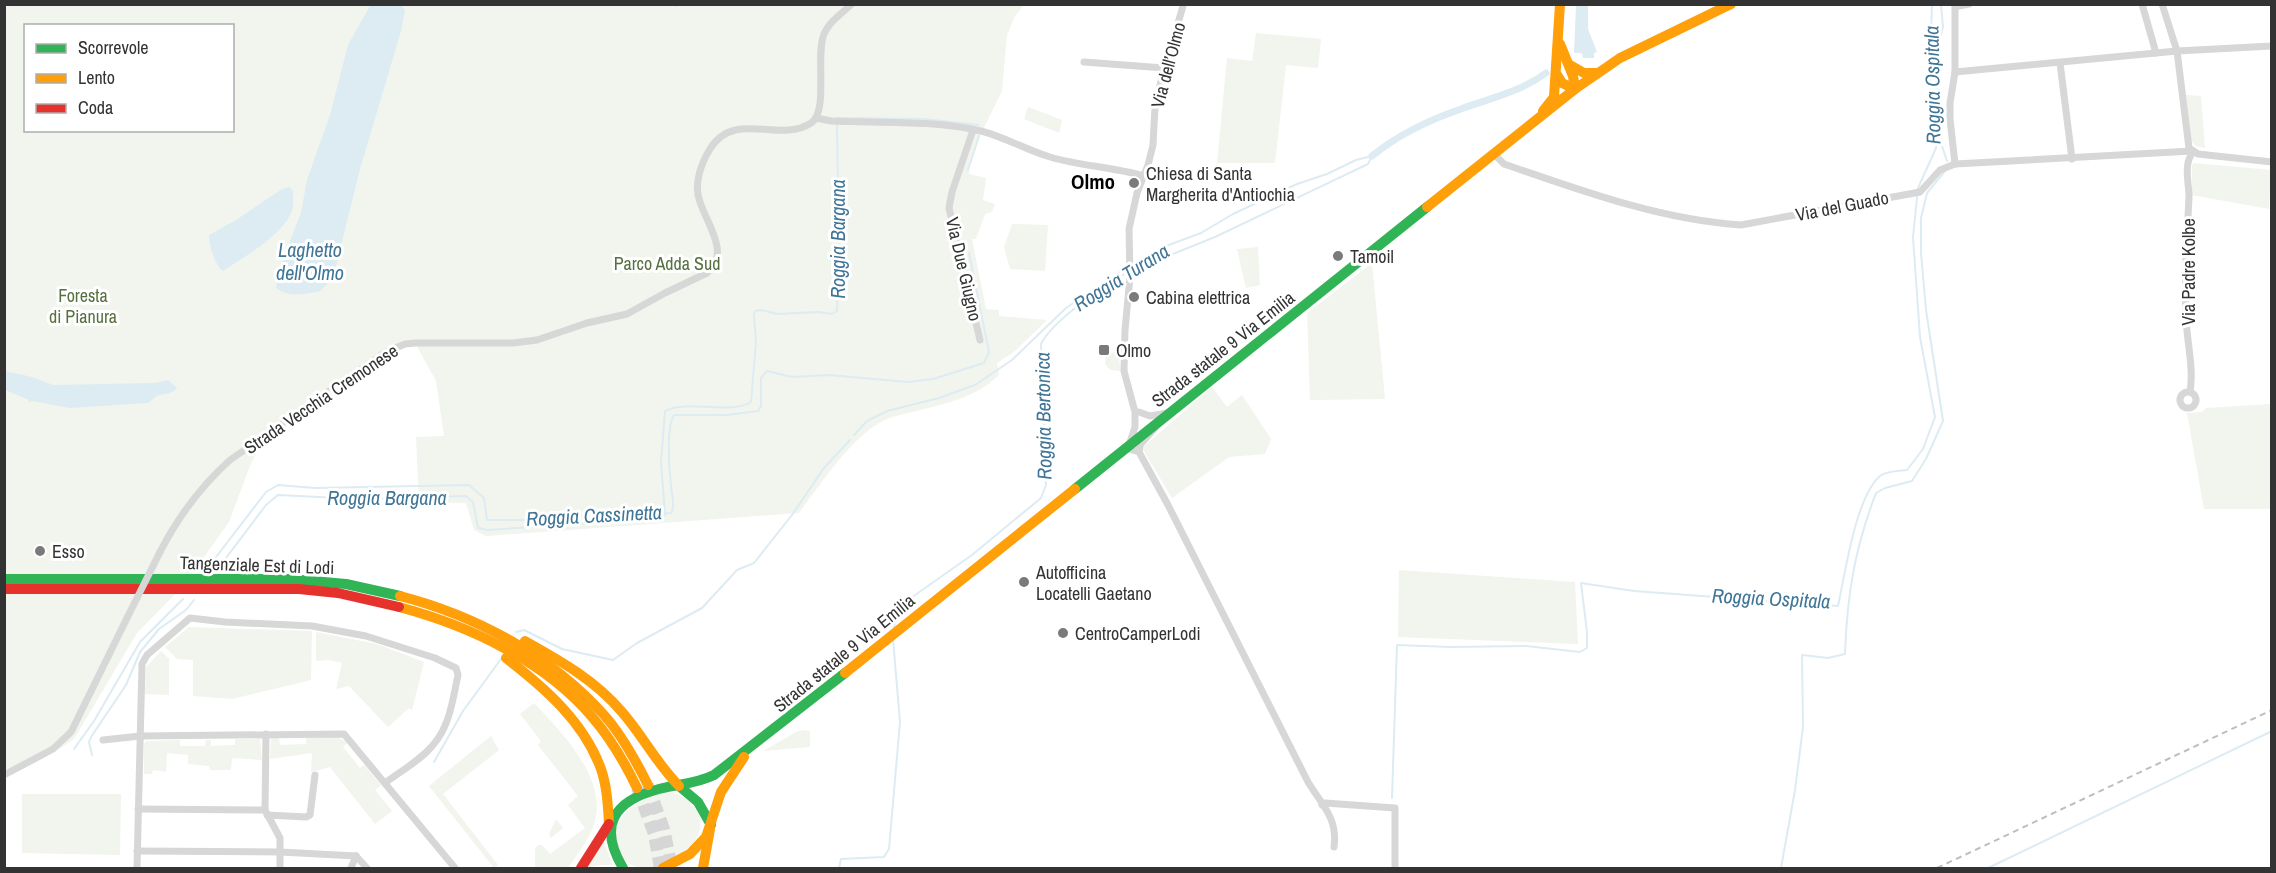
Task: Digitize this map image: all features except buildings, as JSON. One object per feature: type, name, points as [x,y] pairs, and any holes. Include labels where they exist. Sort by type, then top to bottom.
[{"type":"main road","points":[[1535,121],[1554,97],[1560,4]]},
{"type":"main road","name":"Strada statale 9 Via Emilia","points":[[581,868],[621,808],[645,793],[698,782],[710,777],[753,746],[1149,427],[1575,89],[1597,73],[1661,37],[1731,4]]},
{"type":"main road","points":[[1557,75],[1562,83],[1575,89],[1574,74],[1559,37]]},
{"type":"main road","points":[[1568,63],[1578,71],[1597,73]]},
{"type":"main road","name":"Tangenziale Est di Lodi","points":[[4,579],[259,578],[316,580],[389,593],[457,615],[523,648],[558,672],[583,693],[615,729],[638,765],[643,787],[592,717],[567,692],[526,662],[462,629],[403,607],[319,591],[4,589]]},
{"type":"main road","points":[[457,615],[471,615],[561,659],[580,672],[615,704],[660,765],[679,786],[699,801],[705,809],[710,827],[694,850],[663,868]]},
{"type":"main road","points":[[462,629],[473,639],[501,654],[523,671],[576,725],[601,768],[606,789],[611,845],[623,868]]},
{"type":"main road","name":"Strada statale 9 Via Emilia","points":[[703,868],[710,827],[722,790],[736,767],[753,746]]},
{"type":"street","points":[[852,4],[831,23],[822,39],[820,106],[816,118],[831,121],[925,124],[973,130],[1001,137],[1049,157],[1109,167],[1144,176]]},
{"type":"street","points":[[1969,4],[1955,5],[1955,72],[1950,103],[1955,164],[2192,152],[2271,162]]},
{"type":"street","points":[[2142,4],[2156,53]]},
{"type":"street","points":[[2162,4],[2177,51],[2187,139],[2192,152]]},
{"type":"street","name":"Via dell’Olmo","points":[[1149,427],[1138,423],[1124,371],[1131,218],[1153,146],[1155,106],[1183,6]]},
{"type":"street","points":[[1955,72],[2177,51],[2271,46]]},
{"type":"street","points":[[1084,62],[1164,68]]},
{"type":"street","points":[[2060,63],[2072,159]]},
{"type":"street","name":"Strada Vecchia Cremonese","points":[[4,775],[54,749],[70,732],[173,527],[192,500],[230,460],[384,353],[405,344],[425,342],[513,343],[537,340],[588,323],[627,314],[707,273],[716,264],[718,252],[700,202],[698,189],[701,168],[712,146],[722,135],[736,130],[799,127],[816,118]]},
{"type":"street","name":"Via Due Giugno","points":[[973,130],[952,192],[950,208],[980,340]]},
{"type":"street","name":"Via Padre Kolbe","points":[[2190,392],[2192,380],[2186,318],[2186,236],[2189,196],[2188,161],[2192,152]]},
{"type":"street","name":"Via del Guado","points":[[1494,154],[1504,164],[1659,213],[1713,223],[1742,225],[1917,193],[1935,174],[1955,164]]},
{"type":"street","points":[[1136,412],[1154,416],[1169,412]]},
{"type":"street","name":"Via dell’Olmo","points":[[1126,446],[1135,427],[1136,412]]},
{"type":"street","points":[[1149,427],[1155,430],[1139,446],[1139,452],[1308,782],[1336,830],[1334,847]]},
{"type":"street","points":[[1126,446],[1139,452]]},
{"type":"street","points":[[137,868],[144,659],[190,618],[312,626],[366,636],[453,666],[458,671],[449,716],[436,741],[429,750],[385,783]]},
{"type":"street","points":[[267,734],[266,812],[280,838],[280,868]]},
{"type":"street","points":[[103,740],[140,736],[344,734],[455,868]]},
{"type":"street","points":[[138,809],[310,815],[315,774]]},
{"type":"street","points":[[1322,806],[1325,803],[1395,808],[1395,868]]},
{"type":"street","points":[[137,851],[280,852],[356,856],[367,868]]},
{"type":"street","points":[[351,868],[356,856]]},
{"type":"green space","name":"Parco Adda Sud","points":[[4,5],[1024,5],[1015,16],[1007,35],[1002,91],[980,136],[969,169],[969,174],[986,178],[983,200],[995,204],[992,212],[985,214],[976,239],[972,239],[986,309],[999,310],[999,316],[1047,320],[1015,351],[997,363],[999,375],[990,383],[960,399],[894,417],[869,430],[836,463],[799,513],[486,536],[474,530],[466,503],[419,502],[416,437],[444,436],[436,381],[414,341],[386,348],[264,436],[229,522],[184,585],[137,633],[74,739],[61,748],[5,770]]},
{"type":"green space","points":[[1256,33],[1321,39],[1318,68],[1286,65],[1275,163],[1217,163],[1227,58],[1252,61]]},
{"type":"green space","points":[[2186,95],[2201,96],[2205,148],[2196,146],[2191,140]]},
{"type":"green space","points":[[1028,107],[1062,120],[1059,133],[1024,119]]},
{"type":"green space","points":[[2194,163],[2271,170],[2269,209],[2192,195],[2192,165]]},
{"type":"green space","points":[[1012,224],[1048,225],[1045,271],[1010,269],[1004,247]]},
{"type":"green space","points":[[1258,247],[1260,285],[1246,288],[1237,249]]},
{"type":"green space","points":[[1372,263],[1385,399],[1310,400],[1307,313]]},
{"type":"green space","points":[[1114,352],[1118,353],[1121,371],[1110,370],[1105,364],[1106,357]]},
{"type":"green space","points":[[1212,387],[1227,407],[1242,395],[1271,439],[1265,454],[1229,457],[1172,498],[1142,448]]},
{"type":"green space","points":[[2271,404],[2271,509],[2204,509],[2187,413],[2202,412],[2206,408]]},
{"type":"green space","points":[[1399,570],[1575,582],[1578,644],[1398,637]]},
{"type":"green space","points":[[189,627],[312,631],[311,680],[232,699],[193,696],[193,660],[177,659],[165,647]]},
{"type":"green space","points":[[316,632],[377,644],[424,662],[412,710],[409,708],[388,727],[349,686],[336,689],[342,663],[329,660],[316,661]]},
{"type":"green space","points":[[161,651],[169,659],[169,695],[145,694],[146,667]]},
{"type":"green space","points":[[534,703],[569,742],[589,774],[595,790],[597,807],[594,824],[568,868],[535,868],[535,849],[538,845],[542,845],[550,854],[585,828],[568,805],[578,796],[538,745],[541,741],[520,714]]},
{"type":"green space","points":[[798,731],[810,731],[810,747],[763,751]]},
{"type":"green space","points":[[491,736],[499,750],[443,794],[498,865],[494,868],[429,786]]},
{"type":"green space","points":[[306,737],[333,737],[347,743],[343,747],[360,768],[364,765],[381,785],[375,790],[392,811],[375,824],[330,767],[311,772],[312,753],[270,759],[271,738],[279,738],[280,745],[306,744]]},
{"type":"green space","points":[[235,739],[260,739],[262,760],[232,758],[231,770],[210,770],[209,766],[188,764],[188,755],[167,753],[166,772],[153,770],[152,774],[144,774],[144,744],[146,741],[180,740],[180,746],[205,746],[206,740],[211,740],[211,746],[235,745]]},
{"type":"green space","points":[[668,792],[677,794],[691,803],[700,817],[699,833],[689,848],[665,863],[649,868],[634,866],[619,852],[615,838],[621,818],[628,810],[647,798]]},
{"type":"green space","points":[[22,794],[121,794],[120,855],[22,853]]},
{"type":"green space","points":[[556,819],[563,828],[551,838],[549,834]]},
{"type":"green space","points":[[603,840],[613,865],[587,868]]},
{"type":"water","name":"Laghetto dell'Olmo","points":[[371,4],[401,5],[405,10],[401,31],[360,169],[333,278],[320,291],[303,294],[285,293],[276,287],[283,259],[301,213],[307,180],[330,115],[348,45]]},
{"type":"water","points":[[1576,5],[1588,5],[1588,29],[1597,52],[1594,53],[1594,58],[1583,58],[1582,53],[1574,53]]},
{"type":"water","name":"Laghetto dell'Olmo","points":[[289,187],[293,191],[292,211],[280,229],[262,245],[223,271],[213,255],[209,235],[282,189]]},
{"type":"water","points":[[5,371],[53,385],[155,383],[168,380],[177,388],[147,403],[70,408],[32,401],[28,403],[29,400],[5,390]]},
{"type":"waterway","name":"Roggia Ospitala","points":[[1392,798],[1397,645],[1526,646],[1580,652],[1587,648],[1581,583],[1634,591],[1838,606],[1848,556],[1864,500],[1880,476],[1907,470],[1923,449],[1935,417],[1920,337],[1913,237],[1918,188],[1936,148],[1930,67],[1932,4]]},
{"type":"waterway","points":[[1941,4],[1943,27],[1935,56],[1938,116],[1942,146],[1947,161]]},
{"type":"waterway","points":[[1372,156],[1404,134],[1426,123],[1516,90],[1546,73]]},
{"type":"waterway","name":"Roggia Bargana","points":[[836,118],[924,119],[978,125]]},
{"type":"waterway","name":"Roggia Bargana","points":[[217,570],[266,505],[278,495],[360,499],[466,496],[473,502],[478,528],[487,530],[663,518],[665,514],[661,462],[665,411],[684,406],[742,406],[751,402],[756,342],[755,311],[762,310],[777,314],[818,312],[832,314],[837,311],[839,256],[837,124]]},
{"type":"waterway","name":"Roggia Cassinetta","points":[[968,170],[979,136]]},
{"type":"waterway","name":"Roggia Turana","points":[[1132,264],[1166,246],[1201,233],[1233,214],[1297,184],[1327,174],[1356,160],[1372,156]]},
{"type":"waterway","name":"Roggia Bertonica","points":[[1133,270],[1215,237],[1368,164],[1372,156]]},
{"type":"waterway","points":[[1781,868],[1795,790],[1803,727],[1802,655],[1828,658],[1845,654],[1853,572],[1876,493],[1885,488],[1912,481],[1926,459],[1943,421],[1926,310],[1921,253],[1921,218],[1927,193],[1945,171]]},
{"type":"waterway","name":"Roggia Cassinetta","points":[[206,570],[266,492],[278,485],[315,488],[469,485],[484,498],[487,520],[671,513],[673,503],[669,438],[674,415],[727,415],[758,411],[761,406],[761,378],[767,371],[792,377],[829,375],[908,382],[933,379],[984,363],[989,352],[969,253]]},
{"type":"waterway","name":"Roggia Turana","points":[[854,435],[867,421],[887,411],[939,398],[975,385],[1012,360],[1066,308],[1127,267]]},
{"type":"waterway","name":"Roggia Bertonica","points":[[894,627],[899,609],[908,600],[972,555],[1041,498],[1046,485],[1041,344],[1067,315],[1093,294],[1128,272]]},
{"type":"waterway","name":"Roggia Turana","points":[[516,632],[524,630],[562,649],[613,660],[637,643],[702,608],[737,570],[754,563],[792,515],[824,468],[850,440]]},
{"type":"waterway","name":"Roggia Cassinetta","points":[[74,749],[94,721],[140,642],[183,599]]},
{"type":"waterway","name":"Roggia Bargana","points":[[92,755],[89,742],[91,737],[126,685],[140,652],[159,629],[186,610],[194,600]]},
{"type":"waterway","name":"Roggia Bertonica","points":[[839,868],[841,859],[884,857],[889,849],[900,722],[893,639]]},
{"type":"waterway","name":"Roggia Turana","points":[[434,762],[463,711],[501,659]]},
{"type":"waterway","name":"Roggia Ospitala","points":[[1988,868],[2272,731]]},
{"type":"tunnel","points":[[648,785],[664,829],[672,868]]},
{"type":"tunnel","points":[[637,788],[654,834],[660,868]]},
{"type":"railway","points":[[1937,868],[2272,710]]},
{"type":"traffic: fast","points":[[1075,489],[1427,207]]},
{"type":"traffic: fast","points":[[4,579],[290,579],[346,584],[400,596]]},
{"type":"traffic: fast","points":[[623,868],[615,853],[611,828],[614,817],[621,808],[643,794],[714,775],[845,673]]},
{"type":"traffic: fast","points":[[679,786],[698,802],[711,825]]},
{"type":"traffic: slow","points":[[1543,111],[1554,97],[1560,4]]},
{"type":"traffic: slow","points":[[1427,207],[1575,89],[1620,58],[1731,4]]},
{"type":"traffic: slow","points":[[1557,75],[1562,83],[1575,89],[1573,76],[1560,44]]},
{"type":"traffic: slow","points":[[1570,65],[1584,73],[1597,73]]},
{"type":"traffic: slow","points":[[845,673],[1075,489]]},
{"type":"traffic: slow","points":[[400,596],[429,604],[484,627],[511,641],[561,674],[611,723],[648,785]]},
{"type":"traffic: slow","points":[[399,607],[479,635],[505,648],[552,679],[574,698],[600,726],[628,769],[637,788]]},
{"type":"traffic: slow","points":[[525,641],[577,672],[612,701],[679,786]]},
{"type":"traffic: slow","points":[[506,658],[562,707],[594,752],[603,776],[609,824]]},
{"type":"traffic: slow","points":[[663,868],[690,854],[706,837],[721,792],[744,757]]},
{"type":"traffic: slow","points":[[703,868],[710,829]]},
{"type":"traffic: jam","points":[[4,589],[299,589],[338,593],[399,607]]},
{"type":"traffic: jam","points":[[581,868],[609,824]]},
{"type":"place","name":"Chiesa di Santa Margherita d'Antiochia","points":[[1134,183]]},
{"type":"place","name":"Tamoil","points":[[1338,256]]},
{"type":"place","name":"Cabina elettrica","points":[[1134,297]]},
{"type":"place","name":"Olmo","points":[[1104,350]]},
{"type":"place","name":"Esso","points":[[40,551]]},
{"type":"place","name":"Autofficina Locatelli Gaetano","points":[[1024,582]]},
{"type":"place","name":"CentroCamperLodi","points":[[1063,633]]},
{"type":"district","name":"Olmo","points":[[1093,181]]},
{"type":"park label","name":"Foresta di Pianura","points":[[83,305]]}]
